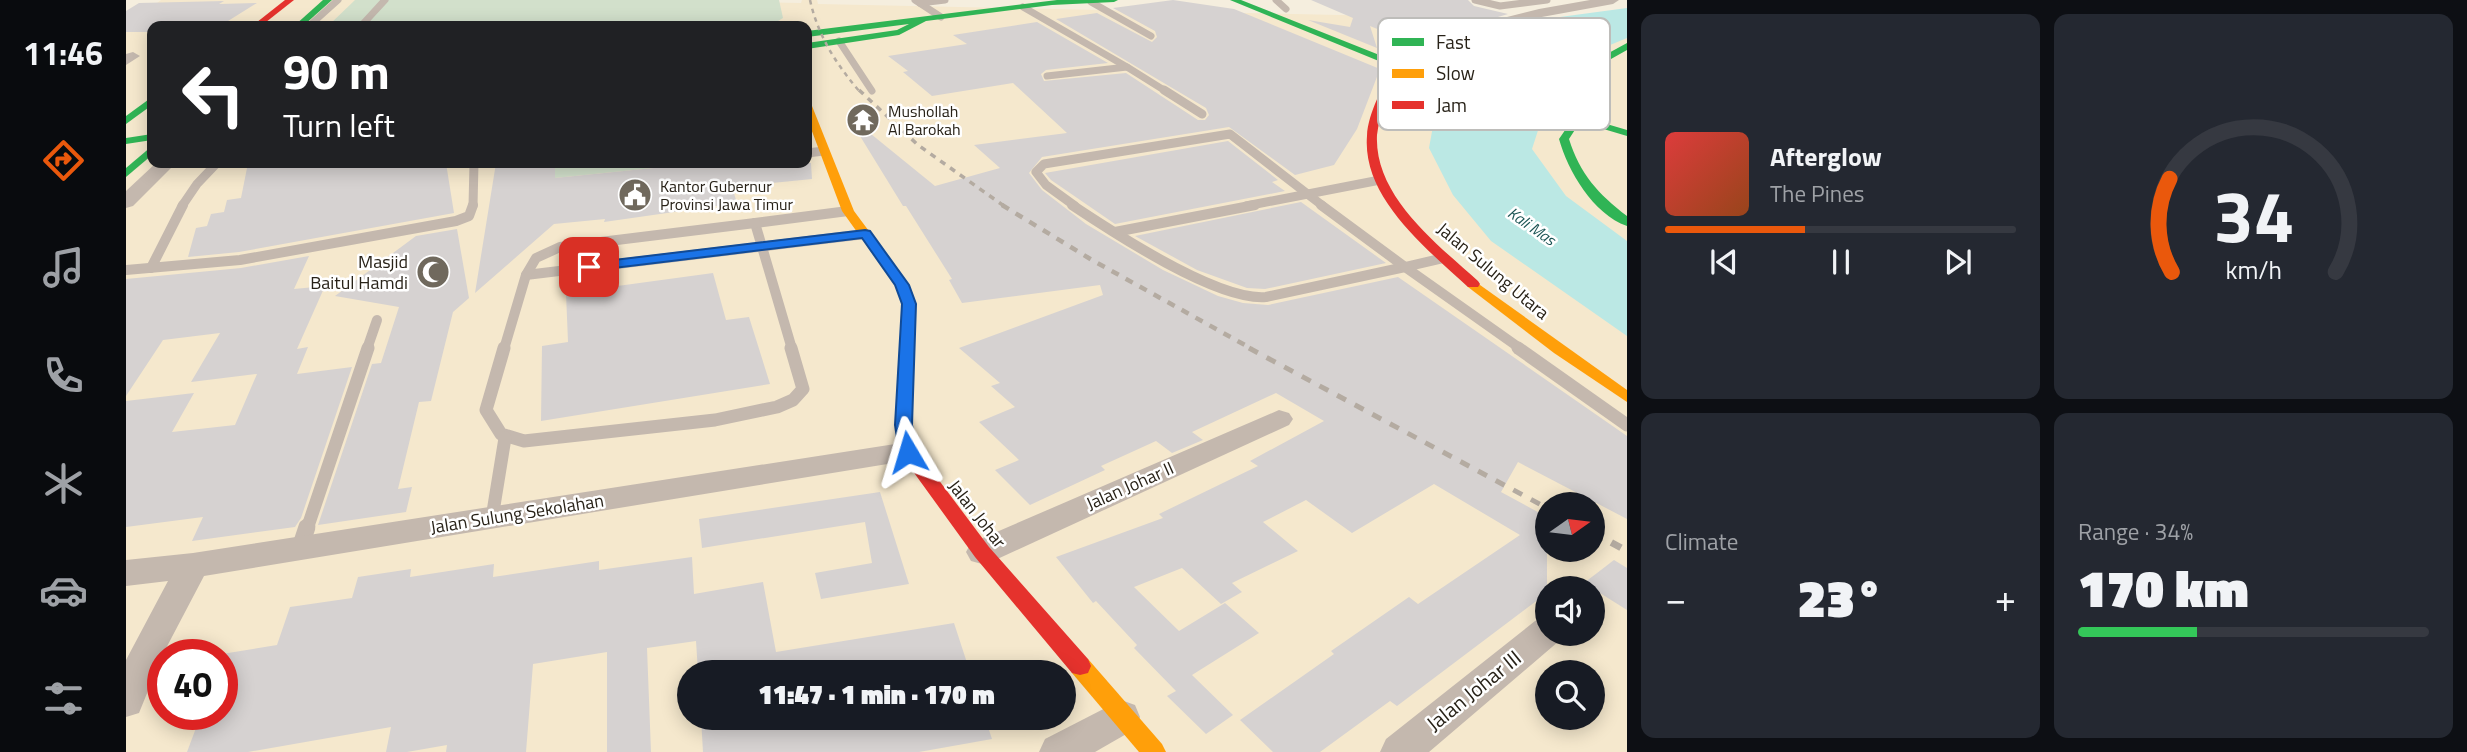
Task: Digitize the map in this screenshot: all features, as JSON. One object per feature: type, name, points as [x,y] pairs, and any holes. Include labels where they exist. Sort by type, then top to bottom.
[{"type":"street","points":[[263,21],[290,0]]},
{"type":"street","points":[[304,21],[328,0]]},
{"type":"street","points":[[812,33],[925,10],[1023,7],[1056,2],[1114,0]]},
{"type":"street","points":[[1234,0],[1378,58]]},
{"type":"street","points":[[1265,0],[1281,4],[1378,46]]},
{"type":"street","points":[[1517,18],[1613,0]]},
{"type":"street","points":[[812,27],[889,18],[925,10]]},
{"type":"street","points":[[812,45],[899,32],[925,10]]},
{"type":"street","points":[[1610,56],[1627,46]]},
{"type":"street","points":[[1610,58],[1627,64]]},
{"type":"street","points":[[126,99],[147,99]]},
{"type":"street","points":[[126,121],[147,103]]},
{"type":"street","points":[[1610,113],[1620,113]]},
{"type":"street","name":"Jalan Sulung Utara","points":[[1378,117],[1371,140],[1380,180],[1399,212],[1444,258],[1551,344],[1627,397]]},
{"type":"street","points":[[812,119],[848,211],[902,285],[909,304],[904,425],[908,452]]},
{"type":"street","points":[[1610,126],[1627,133]]},
{"type":"street","points":[[1569,130],[1564,139],[1570,165],[1599,201],[1619,212],[1627,222]]},
{"type":"street","points":[[126,141],[147,138]]},
{"type":"street","points":[[126,174],[147,154]]},
{"type":"street","points":[[126,202],[162,168]]},
{"type":"street","name":"Jalan Johar II","points":[[982,552],[1279,419]]},
{"type":"street","name":"Jalan Sulung Sekolahan","points":[[126,573],[193,565],[908,452]]},
{"type":"street","name":"Jalan Johar","points":[[908,452],[982,552],[1121,717],[1154,752]]},
{"type":"street","points":[[126,701],[154,638],[193,565]]},
{"type":"street","name":"Jalan Johar III","points":[[1400,752],[1535,641]]},
{"type":"street","points":[[1059,752],[1121,717]]},
{"type":"lane","points":[[315,21],[338,0]]},
{"type":"lane","points":[[366,21],[385,0]]},
{"type":"lane","points":[[925,10],[945,0]]},
{"type":"lane","points":[[1475,0],[1500,6],[1547,0]]},
{"type":"lane","points":[[1083,1],[1152,36]]},
{"type":"lane","points":[[1023,7],[1202,114]]},
{"type":"lane","points":[[839,41],[872,91]]},
{"type":"lane","points":[[1047,76],[1127,68]]},
{"type":"lane","points":[[1444,258],[1405,267],[1266,297],[1249,298],[1227,291],[1171,264],[1115,232],[1044,183],[1036,172],[1039,167],[1056,162],[1230,134],[1304,195],[1405,267],[1627,425]]},
{"type":"lane","points":[[812,152],[824,151]]},
{"type":"lane","points":[[151,268],[167,232],[211,168]]},
{"type":"lane","points":[[126,270],[276,254],[456,221],[470,216],[473,211],[474,168]]},
{"type":"lane","points":[[1115,232],[1380,180]]},
{"type":"lane","points":[[755,221],[803,389],[799,396],[777,407],[715,420],[544,440],[518,441],[505,438],[491,425],[486,410],[526,275],[536,258],[548,252],[609,241],[755,221],[848,211]]},
{"type":"lane","points":[[666,233],[670,257]]},
{"type":"lane","points":[[526,275],[865,234]]},
{"type":"lane","points":[[609,241],[611,265]]},
{"type":"lane","points":[[300,548],[377,320]]},
{"type":"lane","points":[[492,518],[505,438]]},
{"type":"shaded area","points":[[161,0],[654,0],[801,3],[802,0],[817,0],[818,4],[1484,18],[1378,18],[1378,130],[1610,130],[1610,21],[1627,21],[1627,752],[126,752],[126,27]]},
{"type":"green space","points":[[355,0],[779,0],[783,18],[778,21],[333,21]]},
{"type":"green space","points":[[555,168],[653,168],[555,178]]},
{"type":"water","points":[[1627,8],[1627,38],[1610,45],[1610,18],[1556,18]]},
{"type":"water","name":"Kali Mas","points":[[1432,130],[1538,130],[1532,149],[1566,196],[1627,241],[1627,336],[1491,241],[1453,195],[1429,148]]},
{"type":"building","points":[[1173,0],[1234,9],[1378,68],[1378,74],[1357,129],[1334,165],[1295,175],[1229,127],[1042,157],[1029,173],[1042,190],[1086,224],[1163,270],[1218,296],[1243,303],[1268,305],[1398,277],[1627,436],[1627,519],[1605,507],[1605,492],[1575,492],[1518,462],[1501,492],[1535,510],[1535,562],[1547,562],[1547,576],[1535,576],[1535,602],[1397,706],[1390,701],[1320,752],[1273,752],[1240,720],[1334,654],[1331,651],[1409,597],[1418,604],[1520,535],[1434,484],[1352,533],[1306,500],[1263,522],[1298,551],[1232,583],[1242,592],[1221,604],[1182,568],[1134,587],[1179,631],[1225,603],[1259,633],[1192,675],[1233,715],[1206,734],[1167,696],[1176,691],[1134,648],[1137,645],[1096,601],[1093,603],[1056,557],[1163,518],[1159,514],[1258,466],[1250,461],[1324,421],[1276,393],[1192,432],[1203,440],[1172,453],[1156,441],[1101,466],[1105,470],[1030,505],[995,470],[1019,460],[979,422],[1015,407],[991,386],[1000,383],[959,348],[1103,295],[1100,285],[962,303],[949,280],[952,279],[852,123],[855,121],[935,186],[1000,168],[974,145],[1067,133],[1013,83],[932,96],[903,72],[908,71],[888,56],[967,44],[953,35],[1037,22],[1108,63],[1046,70],[1041,74],[1044,81],[1126,73],[1198,120],[1205,120],[1209,115],[1206,108],[1056,19],[1097,13],[1152,42],[1157,37],[1155,31],[1113,8]]},
{"type":"building","points":[[1311,0],[1468,0],[1474,6],[1508,14],[1494,18],[1378,18],[1378,29],[1370,26],[1377,48],[1308,20],[1350,27],[1353,18]]},
{"type":"building","points":[[139,3],[257,3],[228,21],[147,21],[147,32],[126,32],[126,11]]},
{"type":"building","points":[[1228,141],[1278,180],[1272,182],[1285,191],[1115,224],[1051,180],[1045,173]]},
{"type":"building","points":[[247,168],[447,168],[454,213],[239,252],[188,257],[196,228],[207,226],[211,214],[224,212],[227,200],[241,198]]},
{"type":"building","name":"Kantor Gubernur Provinsi Jawa Timur","points":[[495,168],[555,168],[555,178],[653,168],[811,168],[812,179],[732,187],[737,203],[604,222],[605,219],[554,224],[475,293]]},
{"type":"building","points":[[1301,202],[1386,263],[1265,289],[1247,288],[1197,270],[1135,236]]},
{"type":"building","points":[[457,229],[469,298],[453,312],[431,401],[419,402],[398,489],[412,487],[406,512],[318,525],[372,364],[381,363],[399,307],[335,296],[416,236]]},
{"type":"building","points":[[309,256],[294,289],[325,286],[297,349],[308,347],[297,374],[352,367],[301,518],[295,527],[192,541],[203,517],[126,527],[126,401],[194,393],[172,432],[235,425],[257,374],[191,382],[220,333],[163,340],[126,396],[126,279],[241,268]]},
{"type":"building","points":[[713,273],[726,320],[749,317],[770,384],[541,421],[542,346],[568,342],[566,293]]},
{"type":"building","points":[[880,492],[909,584],[821,599],[815,573],[872,563],[865,522],[702,548],[699,519]]},
{"type":"building","points":[[692,557],[694,594],[763,582],[776,652],[954,623],[966,660],[697,660],[696,641],[647,648],[651,752],[607,752],[607,652],[533,664],[526,752],[446,752],[447,745],[407,752],[386,752],[391,727],[248,752],[187,752],[195,730],[238,730],[238,651],[277,645],[290,607],[352,598],[358,577],[411,569],[410,577],[494,564],[493,577],[599,561],[599,570]]},
{"type":"building","points":[[1614,560],[1627,568],[1627,610],[1605,596],[1605,576],[1593,576]]},
{"type":"building","points":[[702,730],[989,730],[992,739],[919,752],[703,752]]},
{"type":"railway","points":[[810,0],[829,49],[860,92]]},
{"type":"railway","points":[[859,90],[918,145],[1004,206]]},
{"type":"railway","points":[[1002,205],[1092,260],[1252,349]]},
{"type":"railway","points":[[1249,348],[1535,502]]},
{"type":"railway","points":[[1605,539],[1627,551]]},
{"type":"traffic: fast","points":[[304,21],[328,0]]},
{"type":"traffic: fast","points":[[812,33],[1075,0]]},
{"type":"traffic: fast","points":[[1052,3],[1114,0]]},
{"type":"traffic: fast","points":[[1234,0],[1378,58]]},
{"type":"traffic: fast","points":[[812,45],[899,32],[924,19]]},
{"type":"traffic: fast","points":[[1610,56],[1627,46]]},
{"type":"traffic: fast","points":[[126,121],[147,104]]},
{"type":"traffic: fast","points":[[1610,128],[1627,133]]},
{"type":"traffic: fast","points":[[1570,130],[1564,139],[1573,166],[1595,196],[1627,222]]},
{"type":"traffic: fast","points":[[126,141],[147,138]]},
{"type":"traffic: fast","points":[[126,174],[147,154]]},
{"type":"traffic: slow","points":[[812,119],[848,211],[902,285],[909,304],[906,366]]},
{"type":"traffic: slow","points":[[1473,284],[1559,350],[1627,397]]},
{"type":"traffic: slow","points":[[1080,666],[1154,752]]},
{"type":"traffic: jam","points":[[263,21],[290,0]]},
{"type":"traffic: jam","points":[[1378,113],[1372,136],[1373,157],[1380,178],[1406,218],[1473,284]]},
{"type":"traffic: jam","points":[[906,366],[904,425],[908,452],[982,552],[1080,666]]},
{"type":"place","name":"Mushollah Al Barokah","points":[[863,120]]},
{"type":"place","name":"Kantor Gubernur Provinsi Jawa Timur","points":[[635,195]]},
{"type":"place","name":"Masjid Baitul Hamdi","points":[[433,272]]},
{"type":"route","points":[[589,267],[865,234],[902,285],[909,304],[904,425],[908,452]]}]
